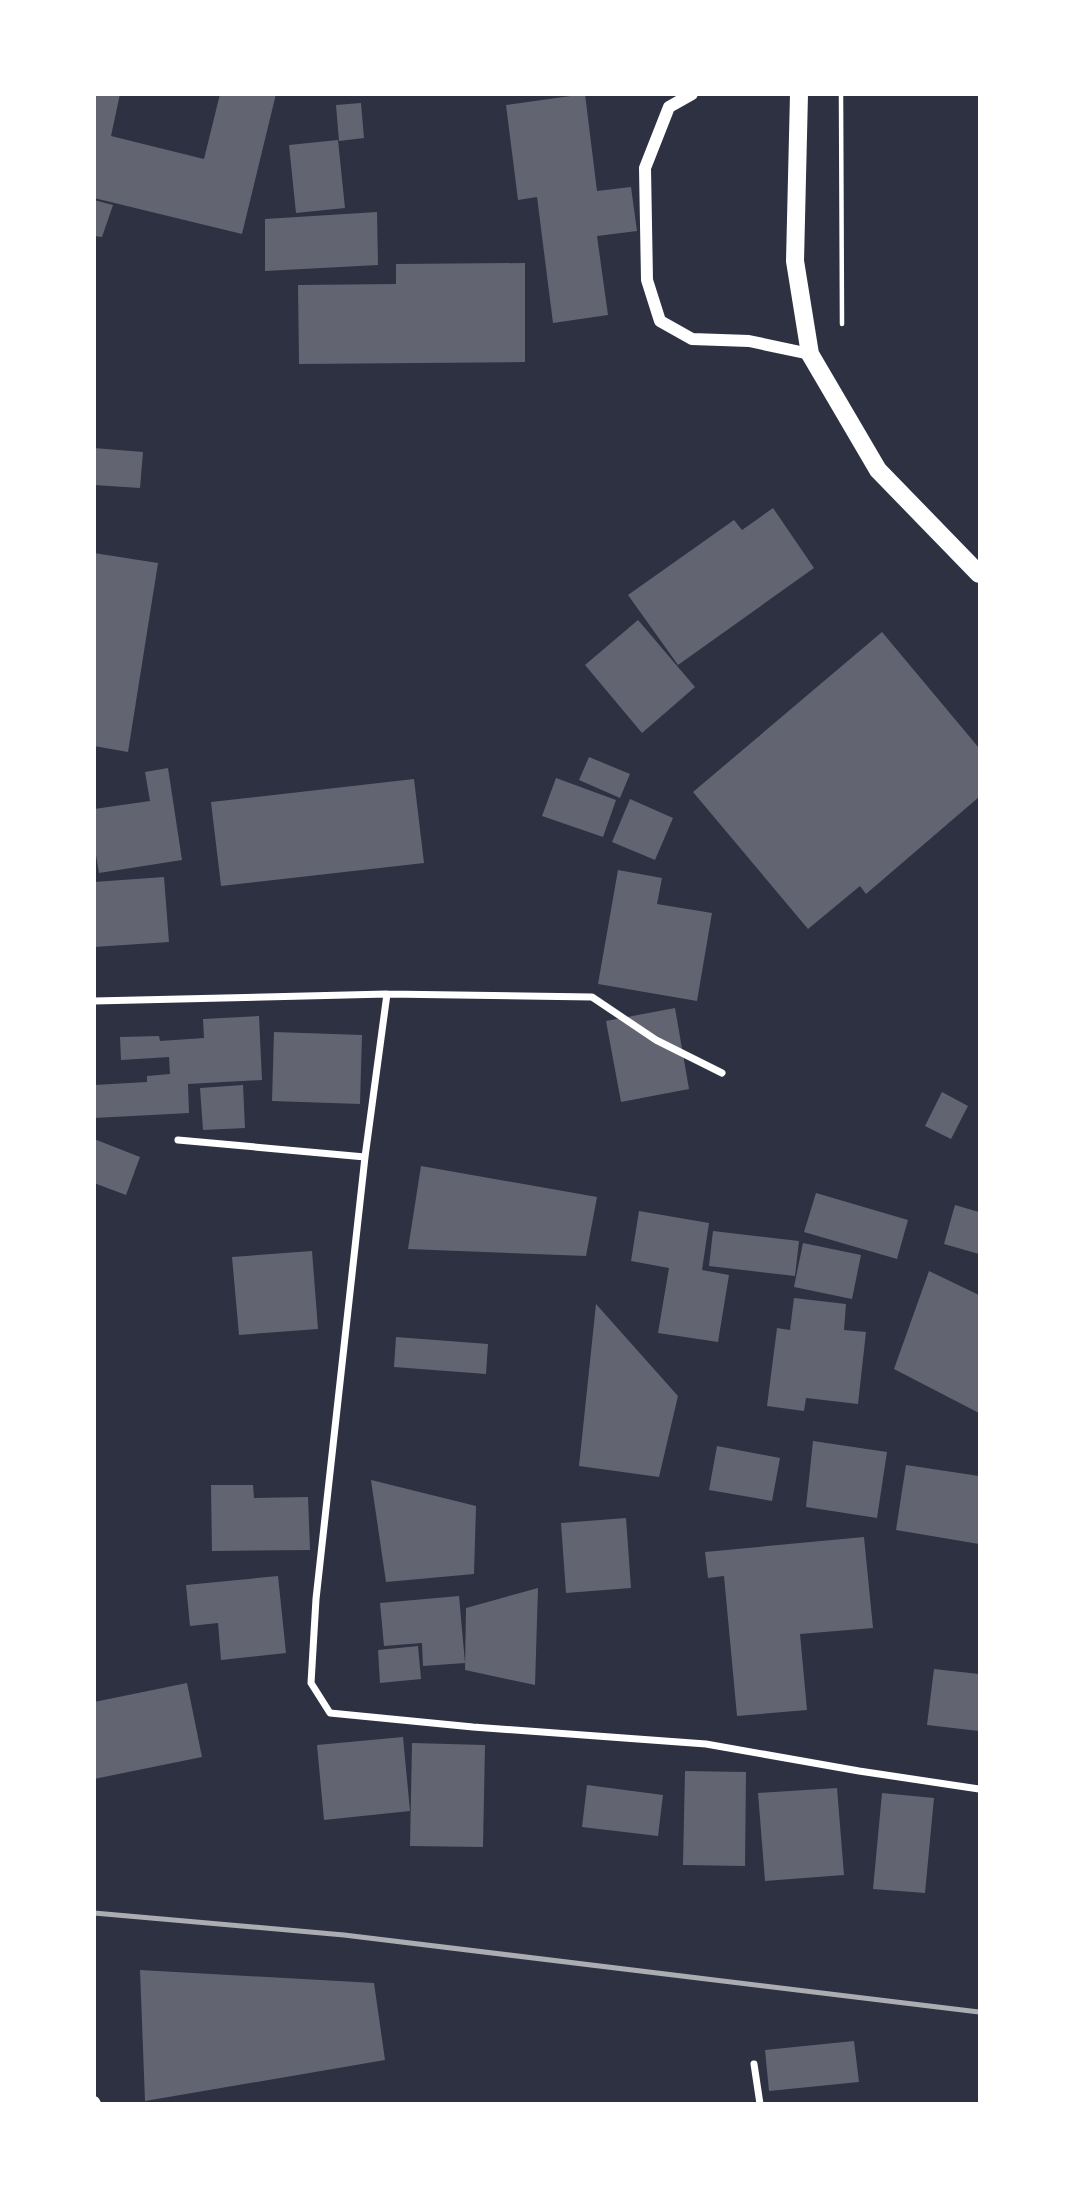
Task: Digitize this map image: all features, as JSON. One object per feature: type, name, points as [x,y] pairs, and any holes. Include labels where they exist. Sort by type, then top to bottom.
[{"type":"main road","points":[[799,94],[795,261],[810,354],[878,470],[979,574]]},
{"type":"street","points":[[692,94],[669,107],[645,168],[647,280],[660,321],[692,339],[749,341],[810,354]]},
{"type":"street","points":[[387,994],[365,1157],[316,1599],[311,1683],[330,1713],[473,1727],[706,1744],[979,1789]]},
{"type":"street","points":[[94,1001],[387,994],[592,997],[656,1040],[722,1073]]},
{"type":"street","points":[[178,1140],[365,1157]]},
{"type":"street","points":[[754,2064],[760,2104]]},
{"type":"path","points":[[841,94],[842,324]]},
{"type":"building","points":[[94,94],[120,94],[111,136],[204,159],[220,94],[276,94],[242,234],[94,198]]},
{"type":"building","points":[[585,94],[597,191],[631,187],[637,231],[597,236],[608,315],[553,323],[537,197],[518,200],[506,105]]},
{"type":"building","points":[[361,103],[364,138],[339,141],[336,105]]},
{"type":"building","points":[[338,140],[345,208],[296,213],[289,145]]},
{"type":"building","points":[[94,200],[113,205],[102,237],[94,236]]},
{"type":"building","points":[[377,212],[378,265],[265,271],[265,219]]},
{"type":"building","points":[[525,263],[525,362],[299,364],[298,285],[396,284],[396,264]]},
{"type":"building","points":[[94,448],[143,452],[140,488],[94,485]]},
{"type":"building","points":[[773,508],[814,568],[678,665],[628,595],[734,520],[742,530]]},
{"type":"building","points":[[94,553],[158,563],[128,752],[94,746]]},
{"type":"building","points":[[638,620],[695,687],[642,733],[585,665]]},
{"type":"building","points":[[882,632],[979,748],[979,797],[866,894],[860,886],[808,929],[693,792]]},
{"type":"building","points":[[589,757],[630,774],[620,798],[579,780]]},
{"type":"building","points":[[168,768],[182,860],[99,873],[94,843],[94,809],[150,801],[145,772]]},
{"type":"building","points":[[556,778],[616,800],[603,837],[542,816]]},
{"type":"building","points":[[414,779],[424,863],[221,886],[211,802]]},
{"type":"building","points":[[630,799],[673,818],[655,860],[612,842]]},
{"type":"building","points":[[618,870],[662,878],[657,904],[712,913],[697,1001],[598,984]]},
{"type":"building","points":[[164,877],[169,942],[94,947],[94,882]]},
{"type":"building","points":[[675,1008],[689,1089],[621,1102],[606,1021]]},
{"type":"building","points":[[259,1016],[262,1080],[188,1084],[189,1113],[94,1118],[94,1085],[147,1082],[147,1076],[170,1074],[169,1057],[121,1060],[120,1037],[159,1036],[160,1041],[204,1038],[203,1019]]},
{"type":"building","points":[[274,1032],[362,1035],[360,1104],[272,1101]]},
{"type":"building","points":[[243,1085],[245,1128],[203,1130],[200,1088]]},
{"type":"building","points":[[942,1092],[968,1106],[951,1139],[925,1126]]},
{"type":"building","points":[[94,1139],[140,1157],[126,1195],[94,1183]]},
{"type":"building","points":[[421,1166],[597,1197],[586,1256],[408,1249]]},
{"type":"building","points":[[816,1193],[908,1220],[897,1259],[804,1232]]},
{"type":"building","points":[[955,1205],[979,1212],[979,1254],[944,1244]]},
{"type":"building","points":[[639,1211],[709,1223],[702,1270],[729,1275],[718,1342],[658,1333],[669,1268],[631,1261]]},
{"type":"building","points":[[713,1231],[799,1241],[795,1276],[709,1266]]},
{"type":"building","points":[[803,1243],[861,1255],[852,1299],[794,1287]]},
{"type":"building","points":[[312,1251],[318,1329],[239,1335],[232,1257]]},
{"type":"building","points":[[929,1271],[979,1295],[979,1413],[894,1369]]},
{"type":"building","points":[[794,1298],[846,1304],[844,1330],[866,1332],[858,1404],[806,1398],[804,1411],[767,1406],[777,1328],[790,1330]]},
{"type":"building","points":[[596,1304],[678,1396],[659,1477],[579,1466]]},
{"type":"building","points":[[396,1337],[488,1344],[486,1374],[394,1367]]},
{"type":"building","points":[[813,1441],[887,1452],[877,1518],[806,1507]]},
{"type":"building","points":[[717,1446],[780,1458],[772,1501],[709,1490]]},
{"type":"building","points":[[906,1465],[979,1476],[979,1544],[896,1530]]},
{"type":"building","points":[[371,1480],[476,1506],[474,1574],[386,1582]]},
{"type":"building","points":[[211,1485],[253,1485],[254,1498],[308,1497],[310,1550],[212,1551]]},
{"type":"building","points":[[626,1518],[631,1588],[566,1593],[561,1523]]},
{"type":"building","points":[[864,1537],[873,1628],[800,1634],[807,1710],[737,1716],[724,1576],[708,1578],[705,1552]]},
{"type":"building","points":[[278,1576],[286,1653],[221,1660],[218,1623],[190,1626],[186,1585]]},
{"type":"building","points":[[538,1588],[535,1685],[465,1670],[466,1608]]},
{"type":"building","points":[[459,1596],[465,1663],[423,1666],[422,1643],[384,1646],[380,1603]]},
{"type":"building","points":[[418,1646],[421,1679],[380,1683],[378,1650]]},
{"type":"building","points":[[934,1669],[979,1674],[979,1731],[927,1725]]},
{"type":"building","points":[[187,1683],[202,1757],[94,1779],[94,1702]]},
{"type":"building","points":[[403,1737],[410,1811],[324,1820],[317,1745]]},
{"type":"building","points":[[412,1743],[485,1745],[483,1847],[410,1846]]},
{"type":"building","points":[[685,1771],[746,1772],[745,1866],[683,1865]]},
{"type":"building","points":[[587,1785],[663,1795],[658,1836],[582,1827]]},
{"type":"building","points":[[837,1788],[844,1875],[765,1881],[758,1793]]},
{"type":"building","points":[[882,1793],[934,1798],[925,1893],[873,1889]]},
{"type":"building","points":[[140,1970],[374,1983],[385,2060],[145,2101]]},
{"type":"building","points":[[854,2041],[859,2082],[769,2091],[765,2050]]},
{"type":"railway","points":[[94,1913],[344,1935],[979,2012]]}]
